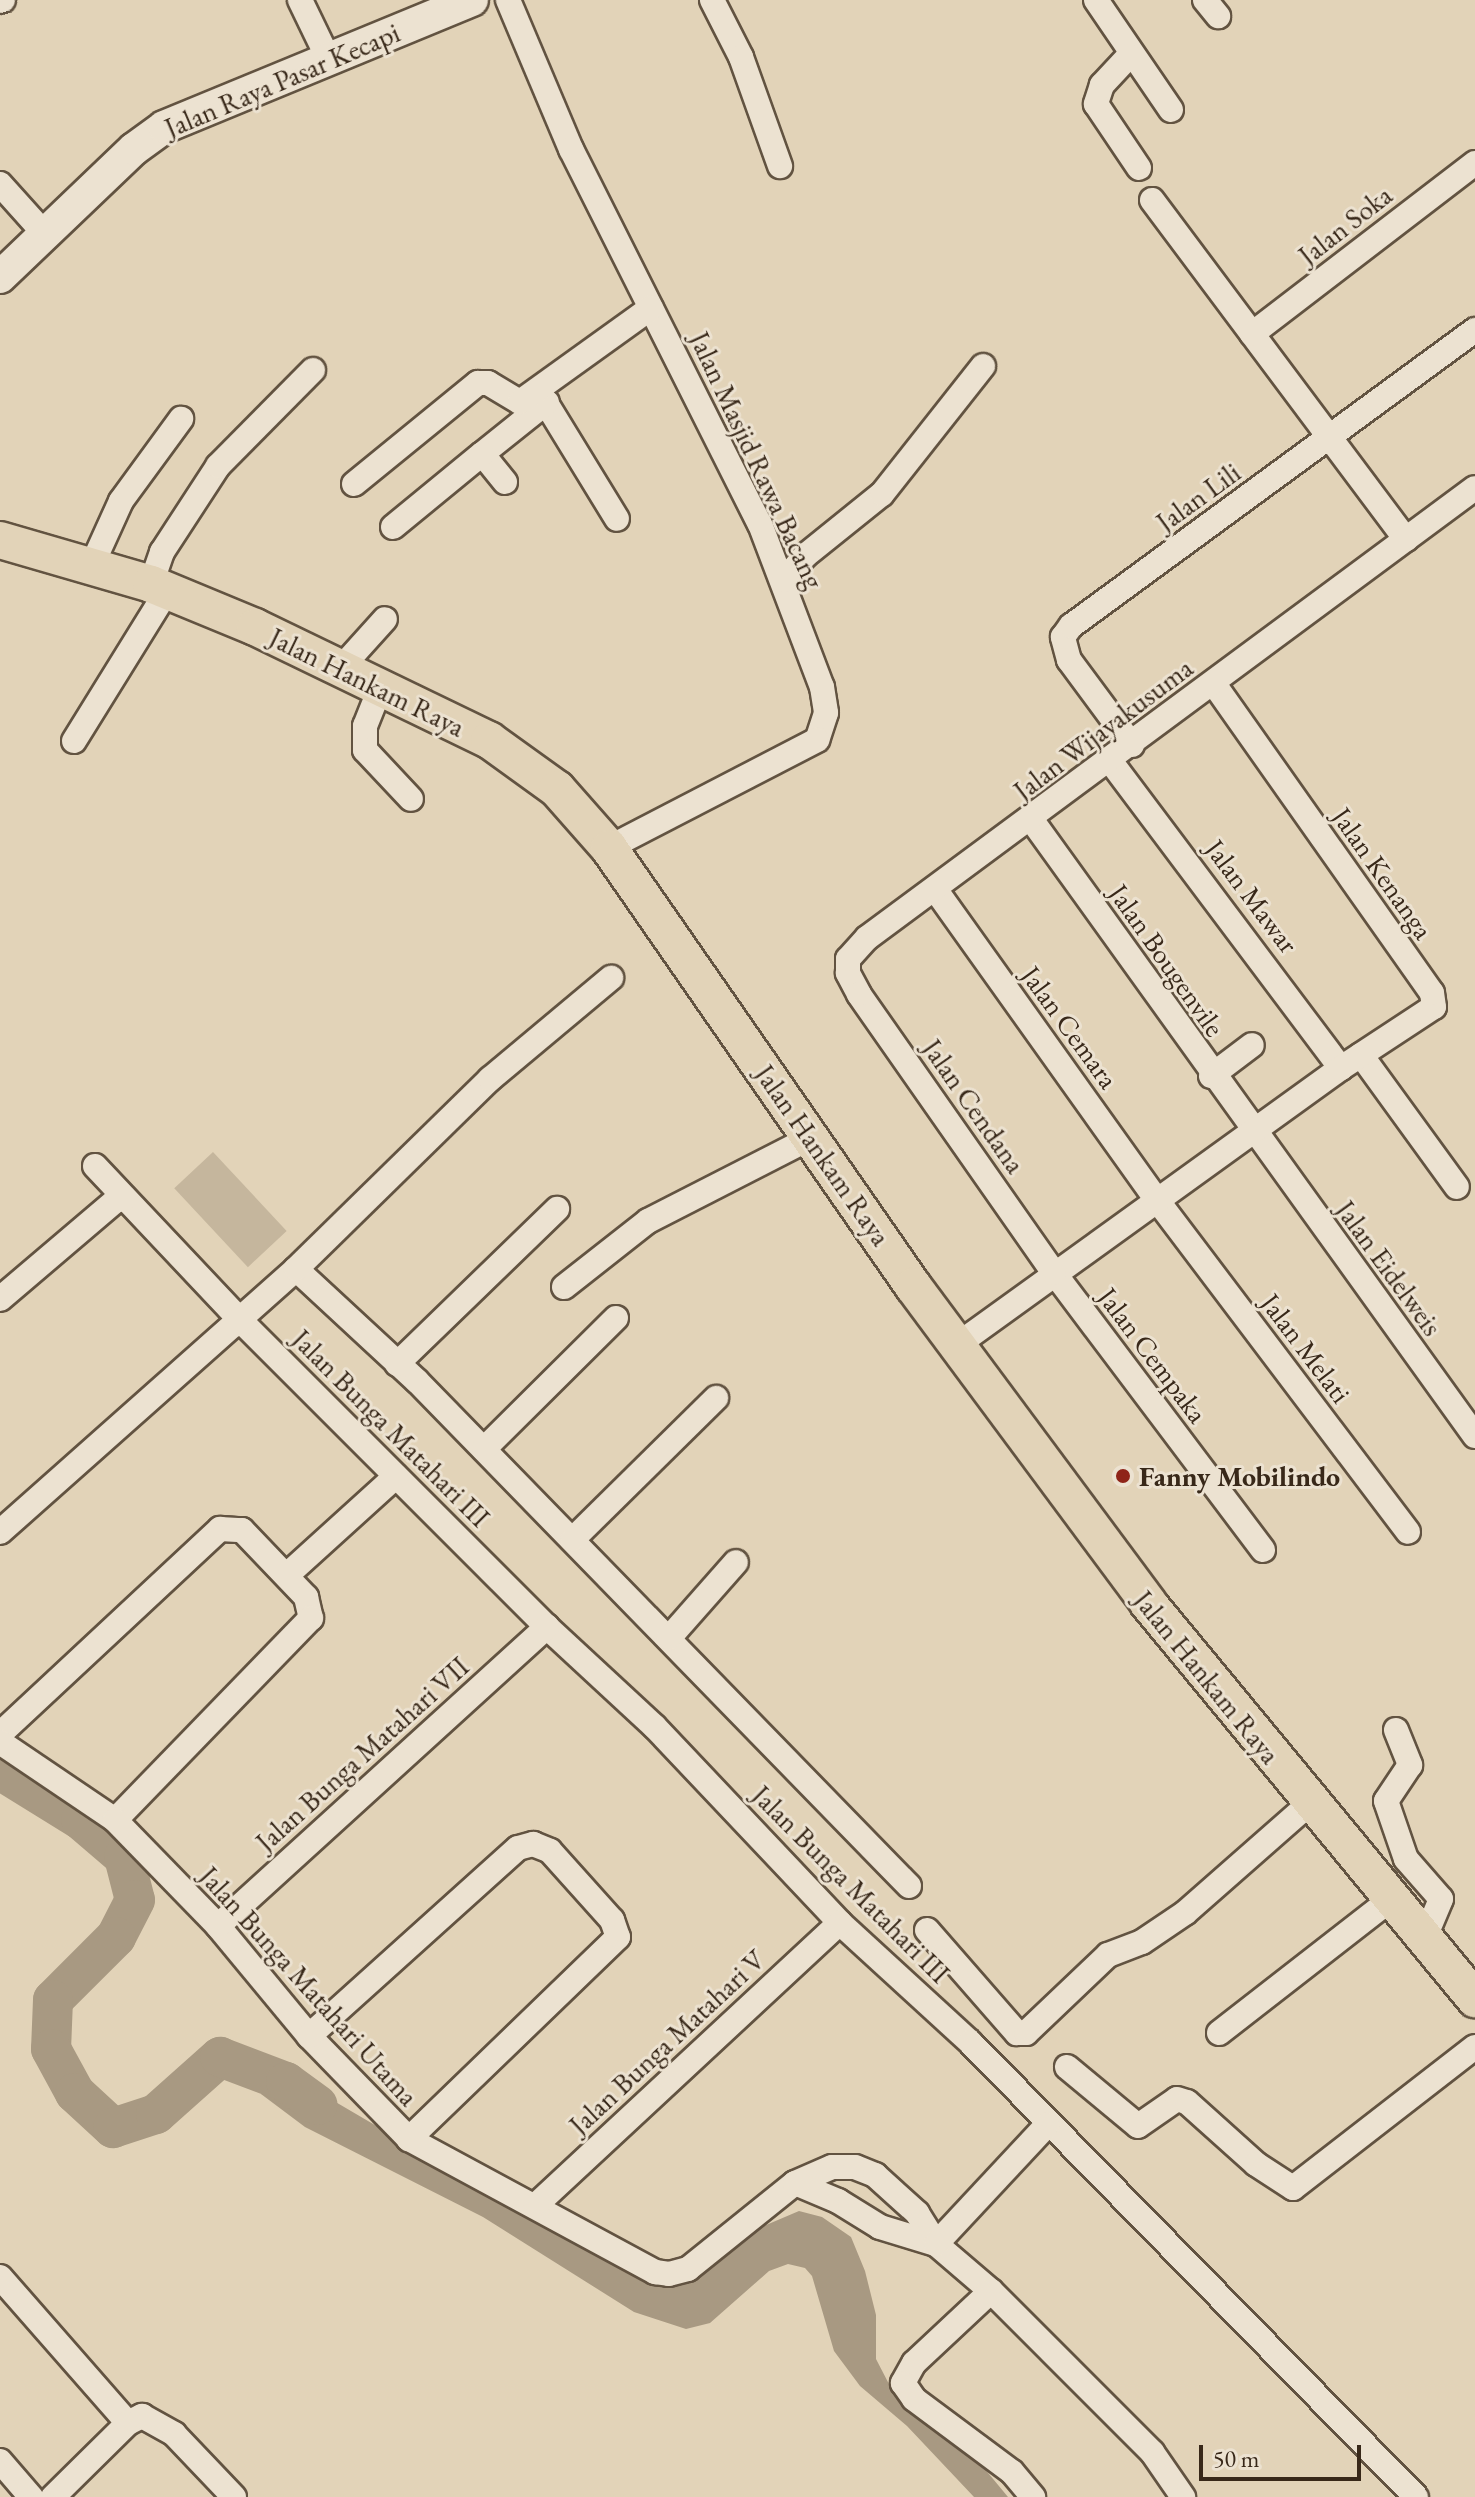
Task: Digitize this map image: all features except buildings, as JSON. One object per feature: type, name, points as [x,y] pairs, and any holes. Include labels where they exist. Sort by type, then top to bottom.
[{"type":"main road","name":"Jalan Hankam Raya","points":[[3,544],[92,565],[159,588],[381,686],[530,766],[557,789],[609,848],[957,1345],[1148,1603],[1309,1804],[1475,1999]]},
{"type":"street","points":[[300,0],[328,58]]},
{"type":"street","name":"Jalan Raya Pasar Kecapi","points":[[0,277],[44,233],[164,127],[472,0]]},
{"type":"street","name":"Jalan Masjid Rawa Bacang","points":[[508,0],[571,149],[715,430],[784,580],[822,687],[826,713],[817,740],[609,848]]},
{"type":"street","points":[[712,0],[741,57],[780,166]]},
{"type":"street","points":[[1096,0],[1129,56],[1171,110]]},
{"type":"street","points":[[1129,56],[1102,85],[1096,104],[1139,168]]},
{"type":"street","name":"Jalan Soka","points":[[1252,334],[1475,163]]},
{"type":"street","points":[[0,184],[44,233]]},
{"type":"street","points":[[1152,200],[1406,540]]},
{"type":"street","points":[[393,527],[482,454],[542,396],[651,308]]},
{"type":"street","name":"Jalan Lili","points":[[1132,745],[1077,676],[1063,637],[1071,626],[1331,439],[1475,330]]},
{"type":"street","points":[[784,580],[806,555],[882,494],[983,366]]},
{"type":"street","points":[[74,741],[159,588],[162,552],[218,466],[313,370]]},
{"type":"street","points":[[354,484],[478,383],[488,383],[520,402],[542,396]]},
{"type":"street","points":[[542,396],[617,519]]},
{"type":"street","points":[[92,565],[121,501],[181,419]]},
{"type":"street","points":[[482,454],[505,482]]},
{"type":"street","name":"Jalan Wijayakusuma","points":[[848,973],[853,950],[1111,762],[1475,488]]},
{"type":"street","points":[[340,669],[385,619]]},
{"type":"street","name":"Jalan Kenanga","points":[[1214,684],[1435,999],[1427,1015],[1351,1062]]},
{"type":"street","points":[[381,686],[365,726],[365,750],[411,799]]},
{"type":"street","name":"Jalan Mawar","points":[[1111,762],[1351,1062],[1457,1187]]},
{"type":"street","name":"Jalan Bougenvile","points":[[1031,819],[1254,1135]]},
{"type":"street","name":"Jalan Cemara","points":[[935,889],[1157,1200]]},
{"type":"street","name":"Jalan Cendana","points":[[848,973],[1054,1273]]},
{"type":"street","points":[[0,1532],[296,1269],[469,1098],[611,978]]},
{"type":"street","points":[[1211,1076],[1252,1045]]},
{"type":"street","points":[[957,1345],[1157,1200],[1254,1135],[1351,1062]]},
{"type":"street","name":"Jalan Eidelweis","points":[[1254,1135],[1475,1436]]},
{"type":"street","points":[[564,1287],[648,1221],[810,1138]]},
{"type":"street","name":"Jalan Bunga Matahari III","points":[[95,1166],[238,1318],[547,1627],[654,1726],[840,1923],[970,2042],[1047,2125],[1416,2497]]},
{"type":"street","points":[[0,1299],[115,1201],[125,1198]]},
{"type":"street","name":"Jalan Melati","points":[[1157,1200],[1408,1532]]},
{"type":"street","points":[[397,1364],[557,1209]]},
{"type":"street","points":[[296,1269],[484,1449],[909,1886]]},
{"type":"street","name":"Jalan Cempaka","points":[[1054,1273],[1263,1550]]},
{"type":"street","points":[[484,1449],[616,1318]]},
{"type":"street","points":[[573,1539],[716,1398]]},
{"type":"street","points":[[287,1575],[396,1476]]},
{"type":"street","points":[[0,1734],[220,1529],[242,1530],[306,1597],[311,1611],[307,1625],[115,1820]]},
{"type":"street","points":[[669,1638],[736,1562]]},
{"type":"street","name":"Jalan Bunga Matahari VII","points":[[218,1926],[547,1627]]},
{"type":"street","points":[[1396,1730],[1410,1765],[1386,1801],[1406,1859],[1441,1899],[1425,1937]]},
{"type":"street","name":"Jalan Bunga Matahari Utama","points":[[0,1742],[115,1820],[218,1926],[309,2036],[409,2139],[655,2272],[669,2274],[688,2269],[795,2183],[832,2167],[855,2167],[875,2175],[917,2213],[936,2244]]},
{"type":"street","points":[[927,1930],[1017,2033],[1026,2033],[1108,1955],[1142,1942],[1185,1913],[1309,1804]]},
{"type":"street","points":[[309,2036],[518,1848],[533,1844],[550,1851],[612,1920],[618,1937],[604,1956],[409,2139]]},
{"type":"street","points":[[1219,2033],[1390,1900]]},
{"type":"street","name":"Jalan Bunga Matahari V","points":[[535,2206],[840,1923]]},
{"type":"street","points":[[1067,2067],[1138,2126],[1177,2099],[1187,2102],[1256,2164],[1293,2188],[1475,2047]]},
{"type":"street","points":[[936,2244],[1047,2125]]},
{"type":"street","points":[[795,2183],[838,2201],[880,2227],[936,2244],[991,2291],[1152,2452],[1183,2497]]},
{"type":"street","points":[[0,2277],[128,2423]]},
{"type":"street","points":[[991,2291],[914,2363],[903,2383],[914,2399],[1012,2472],[1033,2497]]},
{"type":"street","points":[[53,2497],[128,2423],[142,2416],[159,2422],[234,2497]]},
{"type":"street","points":[[0,2461],[31,2497]]},
{"type":"shaded area","points":[[213,1152],[287,1231],[248,1267],[174,1188]]},
{"type":"shaded area","points":[[281,2070],[484,2189],[666,2286],[684,2285],[759,2228],[799,2211],[822,2217],[851,2237],[865,2271],[876,2315],[876,2359],[890,2386],[984,2468],[1008,2497],[974,2497],[907,2426],[860,2386],[834,2351],[812,2276],[805,2268],[788,2264],[769,2271],[710,2323],[686,2329],[634,2312],[483,2217],[305,2127],[261,2094]]},
{"type":"waterway","points":[[0,1770],[81,1820],[124,1857],[135,1900],[116,1937],[53,2000],[51,2049],[75,2093],[113,2128],[156,2114],[220,2057],[286,2082],[318,2105]]},
{"type":"place","name":"Fanny Mobilindo","points":[[1123,1476]]}]
